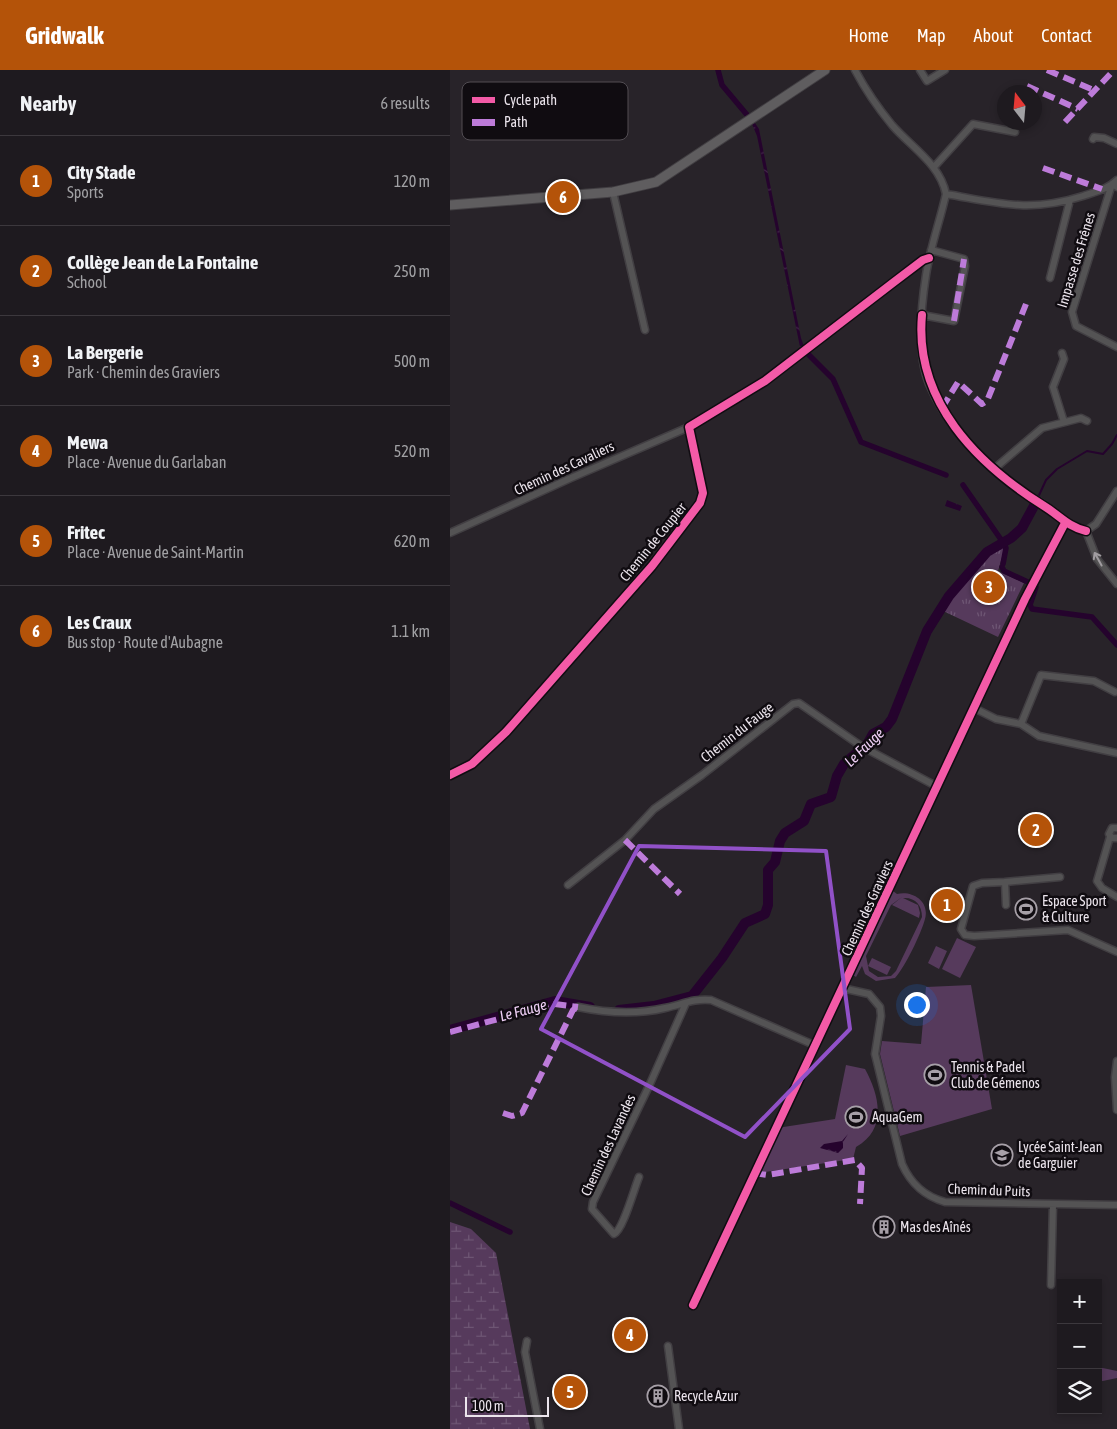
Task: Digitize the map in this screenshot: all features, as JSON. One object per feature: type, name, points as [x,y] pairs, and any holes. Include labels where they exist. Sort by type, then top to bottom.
[{"type":"main road","points":[[450,205],[613,192],[656,182],[825,70]]},
{"type":"street","points":[[855,70],[892,125],[934,167],[939,174],[946,194],[929,258],[922,315],[924,364],[929,383],[942,408],[968,443],[994,469],[1030,498],[1058,515],[1065,523],[1086,531],[1097,559],[1117,584]]},
{"type":"street","points":[[920,70],[927,81],[944,70]]},
{"type":"street","points":[[934,167],[973,124],[1014,132]]},
{"type":"street","points":[[1093,139],[1094,137],[1104,138],[1117,144]]},
{"type":"street","points":[[946,194],[1028,206],[1070,200],[1115,184]]},
{"type":"street","name":"Impasse des Frênes","points":[[1115,184],[1072,312],[1072,320],[1076,326],[1117,347]]},
{"type":"street","points":[[613,192],[645,330]]},
{"type":"street","points":[[1050,278],[1070,200]]},
{"type":"street","points":[[922,315],[954,321],[964,259],[931,250]]},
{"type":"street","points":[[689,427],[765,381],[923,260],[929,258]]},
{"type":"street","points":[[1062,353],[1064,359],[1053,387],[1064,422]]},
{"type":"street","points":[[994,469],[1042,428],[1081,418],[1087,421]]},
{"type":"street","name":"Chemin des Cavaliers","points":[[450,533],[689,427]]},
{"type":"street","name":"Chemin de Coupier","points":[[450,775],[472,764],[506,732],[652,566],[700,503],[703,493],[689,427]]},
{"type":"street","points":[[1086,531],[1096,524],[1117,491]]},
{"type":"street","name":"Chemin des Graviers","points":[[693,1306],[814,1044],[860,953],[936,786],[1036,577],[1065,523]]},
{"type":"street","points":[[1021,724],[1041,675],[1094,681],[1115,692]]},
{"type":"street","name":"Chemin du Fauge","points":[[568,885],[625,840],[654,810],[793,704],[799,703],[863,748],[936,786]]},
{"type":"street","points":[[974,708],[996,719],[1021,724],[1039,736],[1117,753]]},
{"type":"street","points":[[1117,828],[1110,830],[1114,837],[1097,881],[1102,888],[1117,897]]},
{"type":"street","points":[[1060,877],[982,883],[973,886],[961,929],[965,935],[1068,930],[1117,952]]},
{"type":"street","points":[[1005,882],[1006,905]]},
{"type":"street","name":"Chemin du Puits","points":[[842,988],[869,994],[880,1007],[881,1016],[875,1054],[902,1164],[916,1186],[928,1196],[945,1202],[1117,1205]]},
{"type":"street","points":[[578,1007],[615,1013],[663,1009],[698,999],[711,1000],[814,1044]]},
{"type":"street","name":"Chemin des Lavandes","points":[[639,1177],[628,1203],[622,1227],[614,1234],[592,1210],[593,1202],[649,1086],[686,1003]]},
{"type":"street","points":[[1117,1061],[1117,1110]]},
{"type":"street","points":[[1051,1285],[1053,1205]]},
{"type":"street","points":[[527,1341],[525,1352],[540,1429]]},
{"type":"street","points":[[668,1346],[679,1429]]},
{"type":"highlighted area","points":[[639,846],[826,851],[850,1029],[745,1137],[541,1029]]},
{"type":"green space","points":[[1002,545],[1004,550],[998,571],[1024,583],[998,637],[941,610],[960,582],[975,565]]},
{"type":"green space","points":[[893,891],[897,894],[914,895],[918,898],[925,907],[925,919],[912,950],[895,978],[876,981],[865,974],[862,966],[856,977],[853,975]],"holes":[[[902,897],[892,905],[919,918],[918,905],[903,898],[914,900],[919,905],[922,917],[896,971],[891,976],[878,977],[869,971],[866,956],[891,905]]]},
{"type":"green space","points":[[945,891],[958,897],[948,918],[935,912]]},
{"type":"green space","points":[[957,938],[976,947],[960,978],[942,969]]},
{"type":"green space","points":[[936,946],[947,951],[939,969],[928,963]]},
{"type":"green space","points":[[872,958],[891,967],[887,975],[868,966]]},
{"type":"green space","name":"Tennis & Padel Club de Gémenos","points":[[971,985],[992,1109],[900,1136],[880,1054],[882,1041],[921,1044],[926,987]]},
{"type":"green space","name":"AquaGem","points":[[846,1065],[865,1069],[874,1090],[878,1112],[873,1131],[866,1140],[856,1147],[853,1159],[765,1172],[757,1169],[777,1128],[835,1119]]},
{"type":"green space","points":[[450,1222],[471,1229],[496,1253],[530,1429],[450,1429]]},
{"type":"green space","points":[[1102,1368],[1117,1371],[1117,1378],[1102,1381]]},
{"type":"water","points":[[755,123],[759,129],[801,338],[805,349],[802,351],[757,136],[752,124]]},
{"type":"water","points":[[947,500],[962,506],[960,511],[945,506]]},
{"type":"water","points":[[848,1134],[843,1142],[843,1148],[838,1153],[820,1148],[824,1144],[842,1141]]},
{"type":"waterway","points":[[718,70],[722,85],[748,116]]},
{"type":"waterway","points":[[806,352],[833,379],[861,442],[946,475]]},
{"type":"waterway","name":"Le Fauge","points":[[1035,504],[1046,480],[1057,469],[1087,451],[1103,454],[1117,435]]},
{"type":"waterway","points":[[963,485],[1002,541]]},
{"type":"waterway","name":"Le Fauge","points":[[619,1010],[654,1006],[692,996],[722,958],[745,923],[765,914],[768,905],[768,870],[775,862],[780,841],[785,833],[804,821],[811,804],[831,797],[837,776],[844,764],[868,743],[873,734],[886,727],[892,719],[927,631],[949,596],[987,552],[1011,538],[1022,528],[1035,504]]},
{"type":"waterway","points":[[1003,564],[1006,548],[1004,544]]},
{"type":"waterway","points":[[1002,567],[1004,571],[1030,583]]},
{"type":"waterway","points":[[1034,585],[1036,587],[1030,605],[1032,609],[1092,617],[1117,645]]},
{"type":"waterway","name":"Le Fauge","points":[[450,1030],[555,1001],[590,1007]]},
{"type":"waterway","points":[[450,1203],[510,1232]]},
{"type":"marked path","points":[[1047,70],[1096,91]]},
{"type":"marked path","points":[[1065,122],[1114,70]]},
{"type":"marked path","points":[[1042,93],[1078,109]]},
{"type":"marked path","points":[[1043,168],[1102,189]]},
{"type":"marked path","points":[[954,321],[964,259]]},
{"type":"marked path","points":[[942,408],[958,382],[982,404],[987,401],[1026,304]]},
{"type":"marked path","points":[[625,840],[680,894]]},
{"type":"marked path","points":[[450,1032],[555,1004],[578,1007]]},
{"type":"marked path","points":[[503,1113],[512,1116],[522,1113],[573,1010],[578,1007]]},
{"type":"marked path","points":[[754,1173],[767,1175],[855,1160],[862,1168],[860,1204]]},
{"type":"cycle path","points":[[450,775],[472,764],[506,732],[652,566],[700,503],[703,493],[689,427],[765,381],[923,260],[929,258]]},
{"type":"cycle path","points":[[922,315],[922,346],[928,375],[939,402],[955,427],[974,450],[996,471],[1069,524],[1086,531]]},
{"type":"cycle path","points":[[693,1305],[1025,599],[1065,523]]},
{"type":"place","name":"Les Craux","points":[[563,197]]},
{"type":"place","name":"La Bergerie","points":[[989,587]]},
{"type":"place","name":"Collège Jean de La Fontaine","points":[[1036,830]]},
{"type":"place","name":"City Stade","points":[[947,905]]},
{"type":"place","name":"Espace Sport & Culture","points":[[1026,909]]},
{"type":"place","name":"Tennis & Padel Club de Gémenos","points":[[935,1075]]},
{"type":"place","name":"AquaGem","points":[[856,1117]]},
{"type":"place","name":"Lycée Saint-Jean de Garguier","points":[[1002,1155]]},
{"type":"place","name":"Mas des Aînés","points":[[884,1227]]},
{"type":"place","name":"Mewa","points":[[630,1335]]},
{"type":"place","name":"Fritec","points":[[570,1392]]},
{"type":"place","name":"Recycle Azur","points":[[658,1396]]}]
